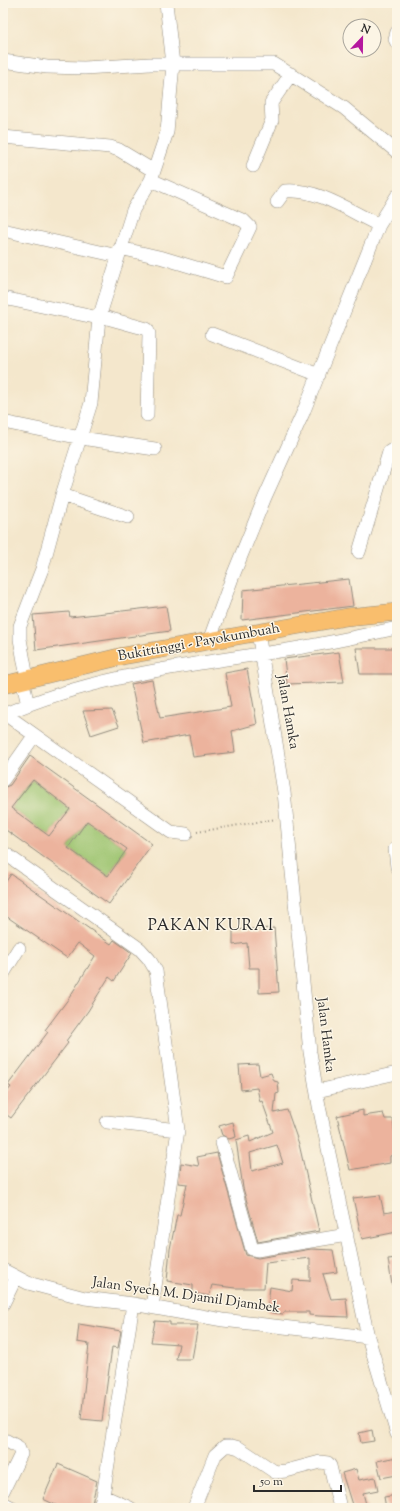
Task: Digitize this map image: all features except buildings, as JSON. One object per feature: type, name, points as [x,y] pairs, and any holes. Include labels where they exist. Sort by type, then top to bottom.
[{"type":"main road","name":"Bukittinggi - Payokumbuah","points":[[3,685],[25,678],[123,656],[347,617],[397,612]]},
{"type":"street","points":[[28,705],[20,639],[20,626],[42,569],[62,495],[82,438],[93,396],[99,317],[133,210],[153,175],[168,124],[173,64],[166,3]]},
{"type":"street","points":[[397,32],[395,39],[397,43]]},
{"type":"street","points":[[3,61],[47,67],[84,68],[150,64],[266,63],[279,66],[344,108],[397,152]]},
{"type":"street","points":[[253,166],[272,120],[271,103],[291,74]]},
{"type":"street","points":[[3,137],[110,147],[119,150],[153,175],[244,221],[250,227],[246,238],[240,245],[226,277],[163,258],[119,252],[3,230]]},
{"type":"street","points":[[277,202],[285,191],[293,191],[323,198],[379,225]]},
{"type":"street","points":[[209,641],[249,536],[319,375],[379,225],[397,196]]},
{"type":"street","points":[[3,298],[99,317],[147,329],[149,334],[147,415]]},
{"type":"street","points":[[212,334],[319,375]]},
{"type":"street","points":[[3,422],[82,438],[155,449]]},
{"type":"street","points":[[359,552],[389,452],[397,447]]},
{"type":"street","points":[[62,495],[128,517]]},
{"type":"street","points":[[4,714],[46,697],[98,683],[164,669],[261,654],[397,628]]},
{"type":"street","name":"Jalan Hamka","points":[[258,632],[287,818],[310,1052],[368,1337],[397,1434]]},
{"type":"street","points":[[4,714],[171,832],[186,834]]},
{"type":"street","points":[[3,780],[34,736]]},
{"type":"street","points":[[395,849],[397,866]]},
{"type":"street","points":[[3,852],[140,949],[149,959],[156,971],[178,1130],[152,1307]]},
{"type":"street","points":[[3,974],[19,948]]},
{"type":"street","points":[[317,1091],[397,1073]]},
{"type":"street","points":[[107,1122],[178,1130]]},
{"type":"street","points":[[222,1143],[252,1249],[257,1250],[347,1235]]},
{"type":"street","name":"Jalan Syech M. Djamil Djambek","points":[[3,1270],[28,1283],[85,1298],[134,1304],[222,1320],[368,1337]]},
{"type":"street","points":[[3,1304],[16,1277]]},
{"type":"street","points":[[130,1508],[101,1502],[134,1304]]},
{"type":"street","points":[[3,1439],[18,1447],[21,1454],[3,1491]]},
{"type":"street","points":[[194,1508],[215,1455],[225,1446],[232,1446],[239,1448],[275,1472],[286,1472],[320,1462],[328,1462],[340,1508]]},
{"type":"path","points":[[186,834],[287,818]]},
{"type":"green space","points":[[33,780],[70,809],[49,836],[11,808]]},
{"type":"green space","points":[[87,821],[127,849],[108,876],[68,848]]},
{"type":"district","name":"PAKAN KURAI","points":[[211,926]]}]
